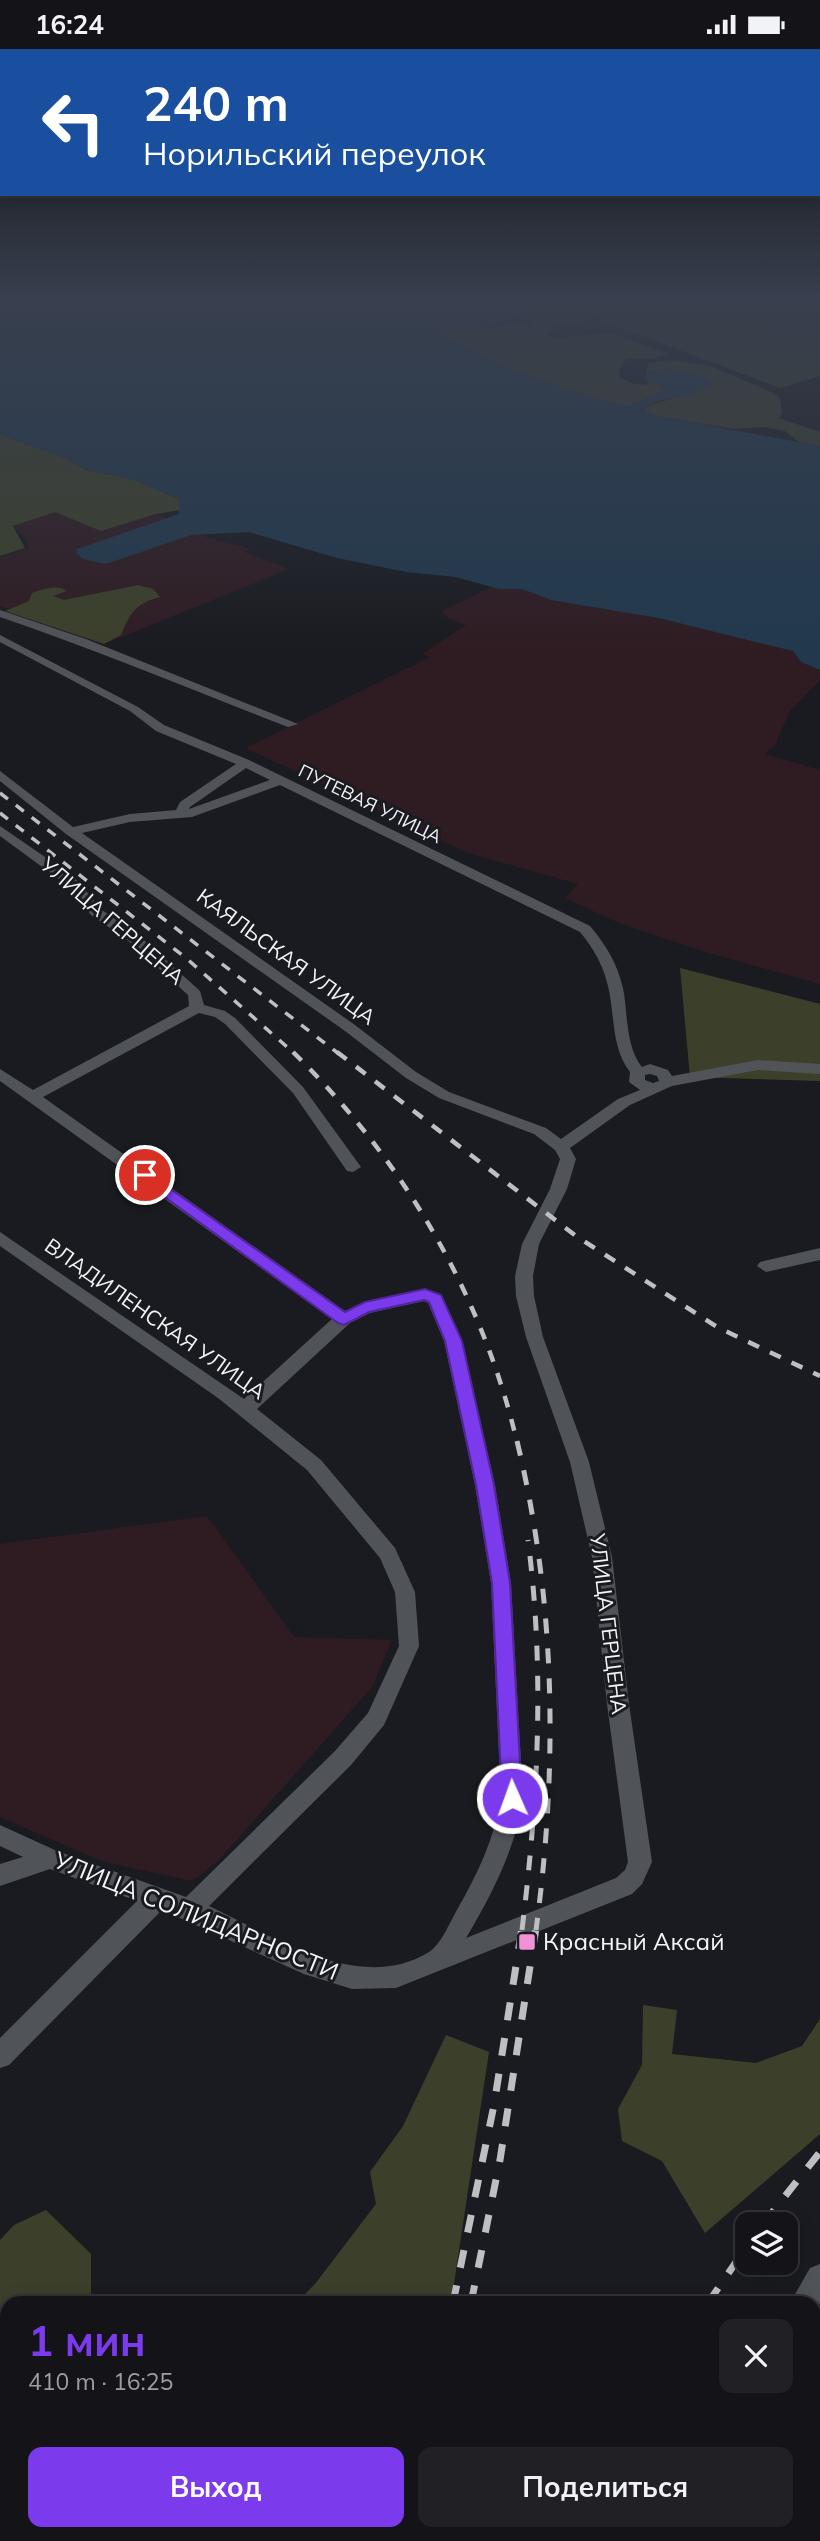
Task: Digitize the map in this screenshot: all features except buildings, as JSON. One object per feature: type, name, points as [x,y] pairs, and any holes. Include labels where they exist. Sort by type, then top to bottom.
[{"type":"street","points":[[0,613],[82,641],[143,668],[292,724]]},
{"type":"street","name":"ПУТЕВАЯ УЛИЦА","points":[[0,638],[134,709],[160,728],[245,763],[584,929],[598,942],[608,957],[619,996],[626,1056],[638,1077]]},
{"type":"street","points":[[183,814],[184,805],[245,763]]},
{"type":"street","name":"КАЯЛЬСКАЯ УЛИЦА","points":[[0,775],[71,831],[339,1020],[411,1075],[465,1104],[540,1131],[561,1147]]},
{"type":"street","points":[[71,831],[120,820],[183,814],[214,806],[278,781]]},
{"type":"street","name":"УЛИЦА ГЕРЦЕНА","points":[[0,830],[69,880],[97,912],[130,935],[195,994],[197,1009],[220,1014],[250,1040],[298,1090],[354,1167]]},
{"type":"street","points":[[34,1095],[197,1009]]},
{"type":"street","points":[[561,1147],[624,1102],[640,1097],[661,1085],[758,1065],[820,1069]]},
{"type":"street","points":[[624,1102],[638,1077],[661,1085]]},
{"type":"street","points":[[2,1078],[34,1095],[344,1319]]},
{"type":"street","name":"УЛИЦА ГЕРЦЕНА","points":[[441,1958],[624,1887],[634,1877],[640,1862],[618,1703],[610,1607],[599,1539],[573,1440],[524,1293],[529,1241],[566,1172],[568,1159],[561,1147]]},
{"type":"street","name":"ВЛАДИЛЕНСКАЯ УЛИЦА","points":[[0,1238],[246,1408],[314,1465],[388,1554],[405,1592],[409,1646],[376,1719],[342,1758],[190,1909]]},
{"type":"street","points":[[766,1266],[820,1254]]},
{"type":"street","points":[[246,1408],[344,1319],[365,1308],[425,1294],[435,1299],[453,1341],[485,1485],[501,1583],[512,1798],[509,1827],[500,1849],[441,1958]]},
{"type":"street","name":"УЛИЦА СОЛИДАРНОСТИ","points":[[0,1835],[50,1859],[190,1909],[304,1963],[352,1978],[396,1977],[441,1958]]},
{"type":"street","points":[[0,1875],[50,1859]]},
{"type":"street","points":[[0,2056],[142,1911],[159,1898]]},
{"type":"street","points":[[809,2296],[820,2279]]},
{"type":"shaded area","points":[[126,484],[157,514],[202,531],[198,534],[211,539],[251,549],[244,552],[289,569],[104,644],[0,606],[0,557],[29,548],[26,538],[14,526]]},
{"type":"shaded area","points":[[492,587],[522,589],[551,600],[605,607],[728,634],[793,651],[801,662],[820,670],[820,680],[790,711],[775,745],[765,754],[820,770],[820,984],[702,951],[619,923],[565,898],[578,884],[468,853],[246,748],[430,657],[422,654],[466,625],[448,618],[442,611]]},
{"type":"shaded area","points":[[207,1516],[294,1637],[392,1640],[372,1687],[218,1861],[192,1881],[104,1862],[0,1817],[0,1544]]},
{"type":"green space","points":[[664,417],[779,417],[820,432],[820,446],[799,442],[785,431],[764,427],[732,429]]},
{"type":"green space","points":[[0,434],[65,458],[87,470],[133,479],[179,499],[181,510],[156,514],[101,531],[55,512],[13,526],[25,548],[0,556]]},
{"type":"green space","points":[[138,585],[153,589],[160,597],[139,606],[121,635],[104,644],[5,611],[29,601],[32,593],[50,588],[67,591],[53,596],[64,600]]},
{"type":"green space","points":[[680,968],[820,1004],[820,1081],[690,1077]]},
{"type":"green space","points":[[643,2005],[677,2010],[672,2054],[756,2063],[802,2046],[820,2019],[820,2134],[705,2233],[662,2161],[622,2141],[618,2109],[642,2065]]},
{"type":"green space","points":[[446,2035],[489,2052],[452,2296],[303,2296],[376,2204],[370,2172],[403,2126]]},
{"type":"green space","points":[[46,2210],[91,2254],[91,2296],[0,2296],[0,2240],[14,2225]]},
{"type":"water","points":[[0,417],[664,417],[820,446],[820,670],[801,662],[793,651],[658,618],[551,600],[522,589],[499,589],[456,577],[406,572],[337,558],[249,532],[191,535],[106,564],[83,559],[76,553],[77,549],[179,514],[179,499],[133,479],[87,470],[65,458],[0,434]]},
{"type":"railway","points":[[0,793],[339,1054]]},
{"type":"railway","points":[[0,813],[186,958],[294,1053]]},
{"type":"railway","points":[[337,1052],[576,1236],[717,1327],[820,1376]]},
{"type":"railway","points":[[294,1053],[369,1137],[403,1183],[433,1231],[483,1333],[517,1442]]},
{"type":"railway","points":[[517,1441],[540,1562],[549,1684],[548,1807],[536,1930]]},
{"type":"railway","points":[[522,1930],[532,1832],[538,1686],[528,1540]]},
{"type":"railway","points":[[454,2296],[494,2105],[522,1928]]},
{"type":"railway","points":[[472,2296],[500,2160],[536,1928]]},
{"type":"railway","points":[[772,2212],[820,2152]]},
{"type":"railway","points":[[713,2296],[735,2264]]},
{"type":"place","name":"Красный Аксай","points":[[527,1942]]},
{"type":"route","points":[[145,1175],[344,1319],[365,1308],[425,1294],[435,1299],[453,1341],[485,1485],[501,1583],[512,1798]]}]
